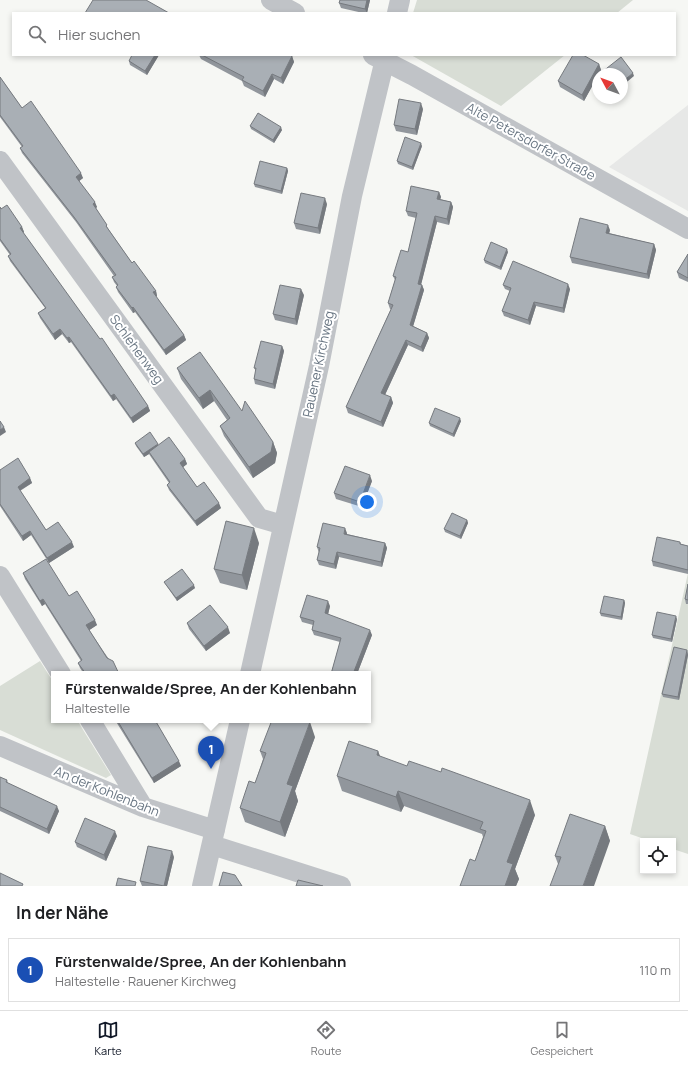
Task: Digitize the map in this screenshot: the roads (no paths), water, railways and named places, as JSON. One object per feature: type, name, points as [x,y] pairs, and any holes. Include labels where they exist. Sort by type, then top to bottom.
[{"type":"street","points":[[271,0],[294,12]]},
{"type":"street","points":[[397,12],[400,0]]},
{"type":"street","name":"Alte Petersdorfer Straße","points":[[381,57],[688,229]]},
{"type":"street","name":"Rauener Kirchweg","points":[[251,671],[319,366],[381,57]]},
{"type":"street","name":"Schlehenweg","points":[[0,161],[259,518],[283,525]]},
{"type":"street","points":[[0,576],[59,671]]},
{"type":"street","points":[[92,723],[143,807]]},
{"type":"street","points":[[202,886],[239,723]]},
{"type":"street","name":"An der Kohlenbahn","points":[[0,746],[213,837],[341,886]]},
{"type":"place","name":"Fürstenwalde/Spree, An der Kohlenbahn","points":[[211,769]]}]
